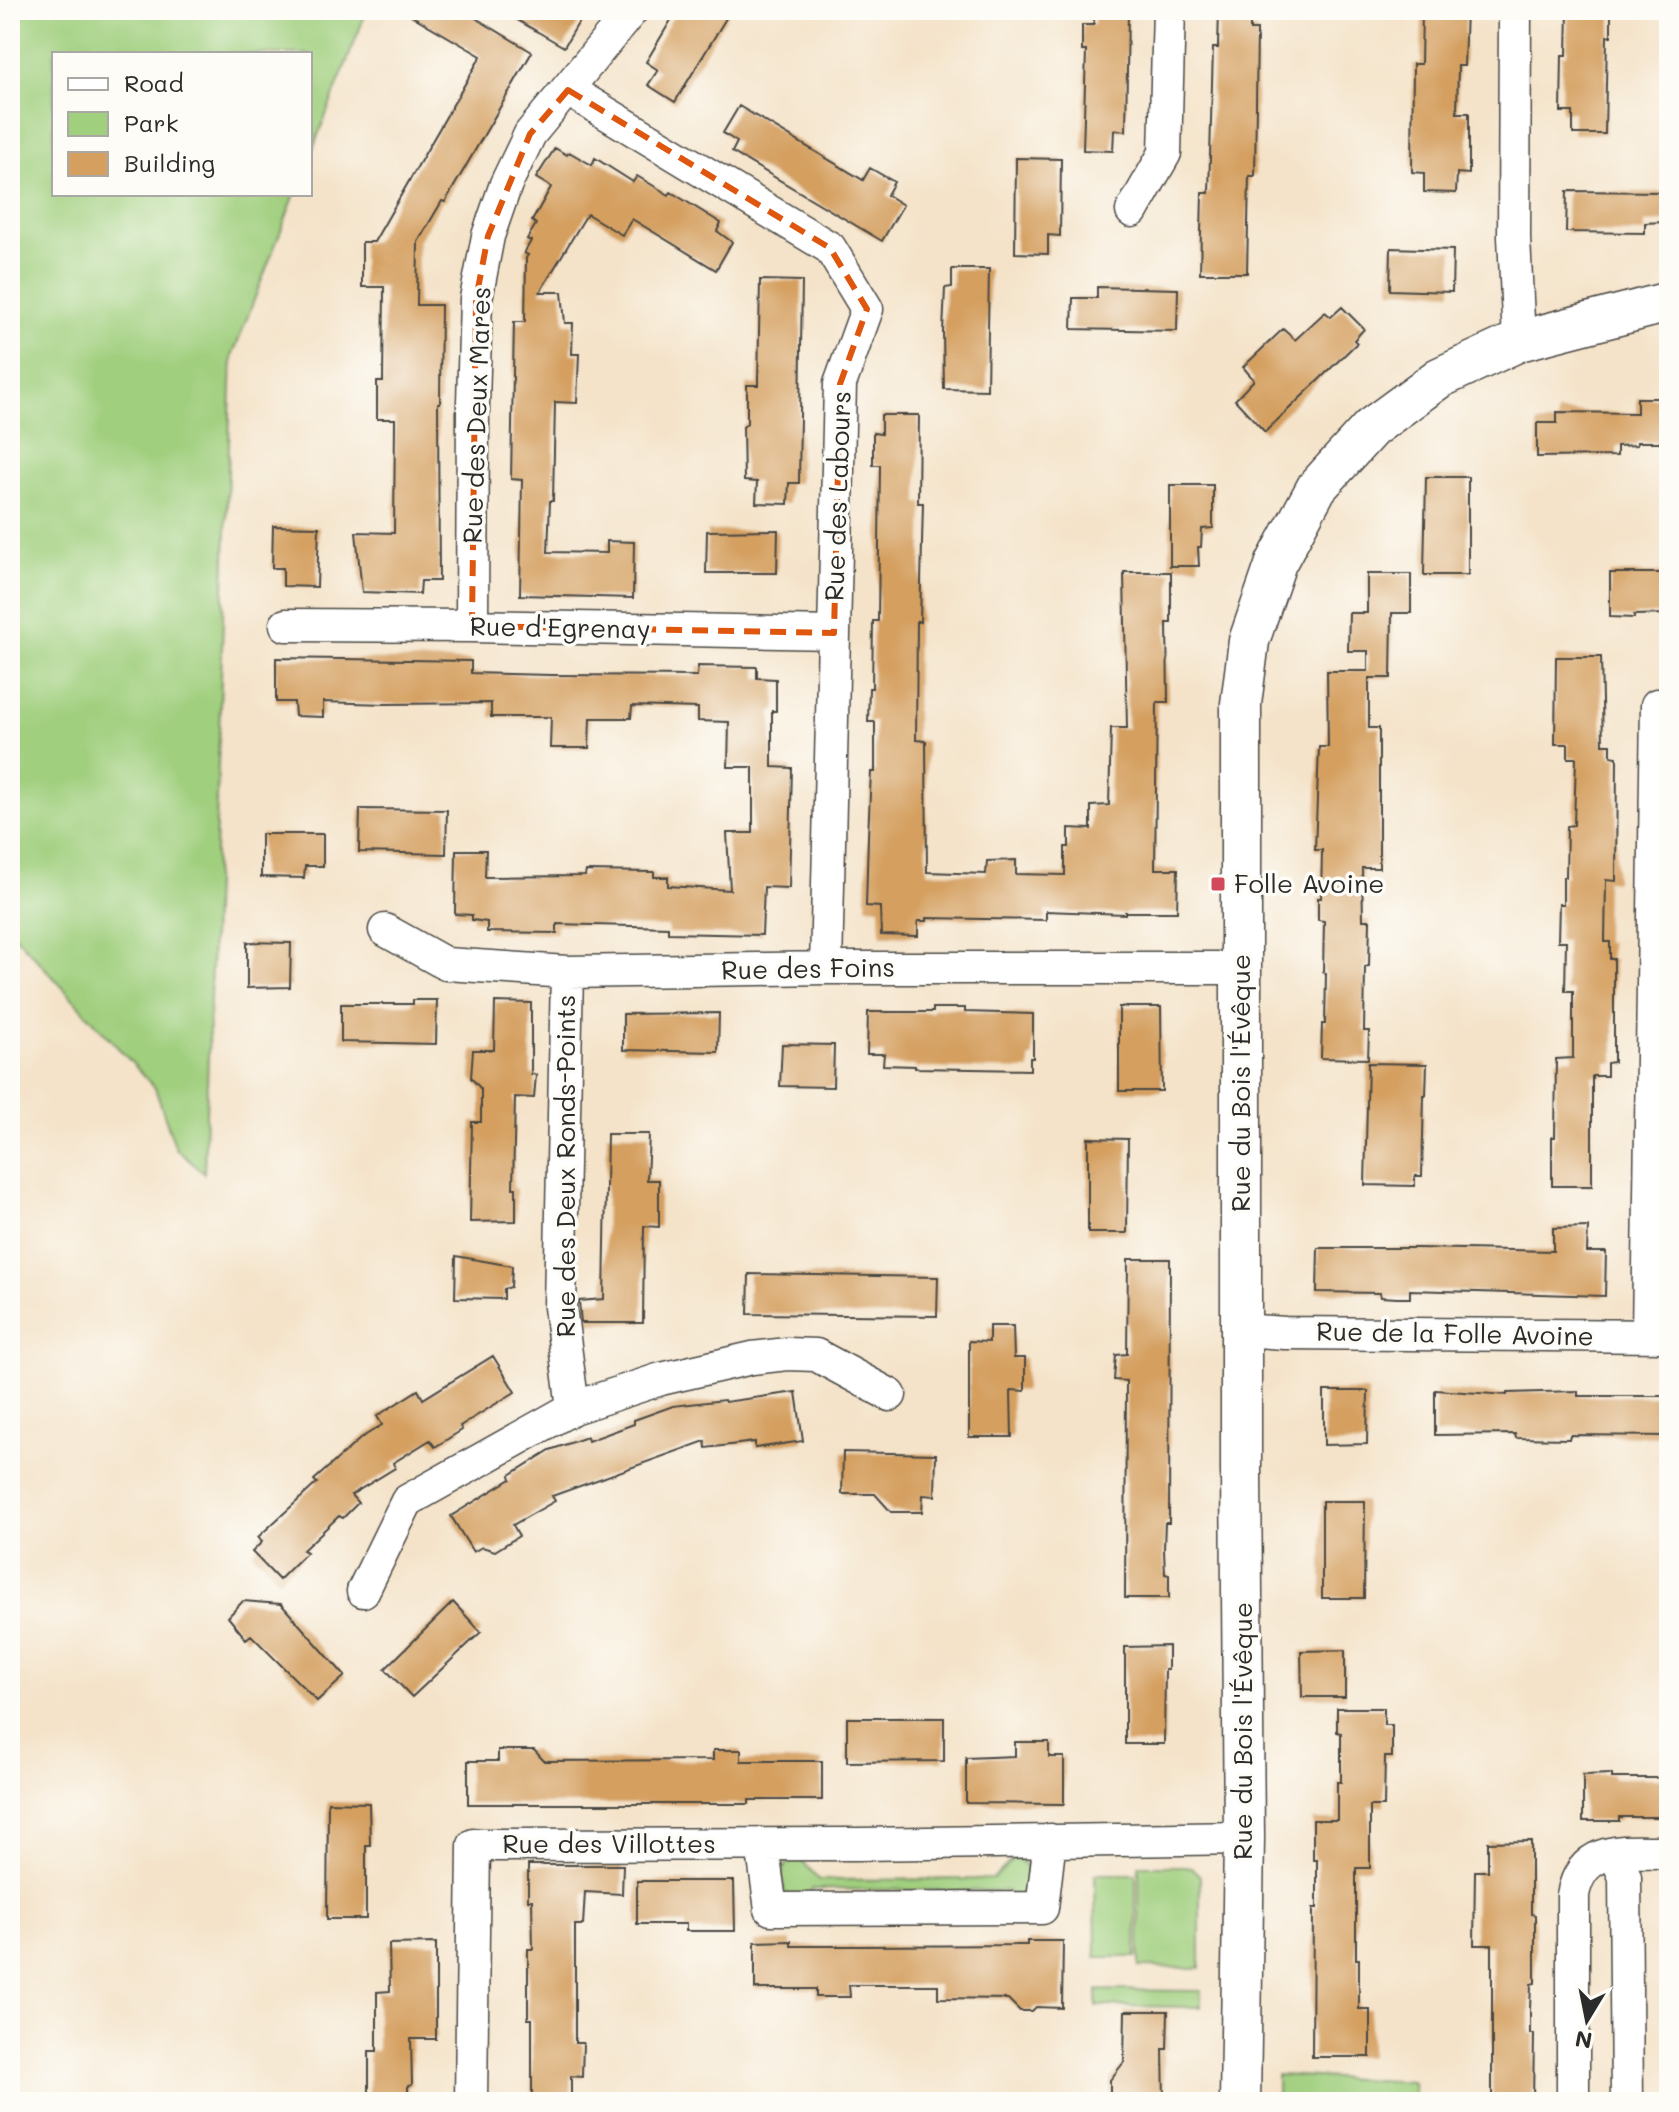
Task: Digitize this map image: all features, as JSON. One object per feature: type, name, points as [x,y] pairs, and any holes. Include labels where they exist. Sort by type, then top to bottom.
[{"type":"street","name":"Rue des Deux Mares","points":[[472,626],[476,299],[488,236],[506,184],[530,134],[632,10]]},
{"type":"street","points":[[1132,211],[1165,153],[1169,10]]},
{"type":"street","points":[[1515,10],[1514,237],[1519,341]]},
{"type":"street","name":"Rue des Labours","points":[[568,90],[830,248],[867,309],[840,384],[826,968]]},
{"type":"street","name":"Rue du Bois l'Évêque","points":[[1240,2102],[1244,1838],[1241,704],[1249,641],[1276,563],[1317,487],[1371,428],[1439,378],[1519,341],[1669,302]]},
{"type":"street","name":"Rue d'Egrenay","points":[[286,625],[834,633]]},
{"type":"street","points":[[1658,1336],[1657,705],[1669,705]]},
{"type":"street","name":"Rue des Foins","points":[[385,930],[446,964],[567,972],[826,968],[1241,968]]},
{"type":"street","name":"Rue des Deux Ronds-Points","points":[[567,972],[560,1307],[573,1408]]},
{"type":"street","name":"Rue de la Folle Avoine","points":[[1241,1330],[1658,1336]]},
{"type":"street","points":[[363,1591],[407,1501],[573,1408],[661,1379],[752,1358],[787,1354],[816,1355],[890,1395]]},
{"type":"street","name":"Rue des Villottes","points":[[471,2102],[474,1845],[1244,1838]]},
{"type":"street","points":[[762,1844],[771,1909],[1042,1908],[1050,1840]]},
{"type":"street","points":[[1573,2102],[1575,1883],[1579,1873],[1598,1857],[1615,1853],[1669,1852]]},
{"type":"street","points":[[1615,1853],[1625,1877],[1627,2102]]},
{"type":"highlighted area","points":[[568,90],[830,248],[867,309],[840,384],[834,633],[472,626],[476,299],[488,236],[530,134]]},
{"type":"green space","points":[[10,10],[367,10],[312,151],[312,52],[52,52],[52,196],[294,196],[232,357],[204,1173],[176,1149],[155,1088],[10,930]]},
{"type":"green space","points":[[800,1858],[819,1880],[993,1879],[1014,1858],[1027,1867],[1033,1881],[1026,1893],[1009,1901],[1008,1891],[812,1889],[810,1901],[791,1896],[784,1888],[784,1868]]},
{"type":"green space","points":[[1139,1866],[1185,1866],[1191,1867],[1200,1876],[1200,1968],[1139,1967]]},
{"type":"green space","points":[[1095,1874],[1136,1874],[1136,1957],[1096,1957]]},
{"type":"green space","points":[[1097,1990],[1201,1991],[1201,2007],[1097,2006]]},
{"type":"green space","points":[[1277,2075],[1413,2082],[1414,2102],[1277,2102]]},
{"type":"building","points":[[402,10],[462,10],[532,52],[445,202],[442,201],[418,242],[417,305],[441,305],[439,581],[421,581],[420,594],[362,592],[356,532],[394,533],[395,419],[377,419],[377,382],[383,382],[384,287],[362,287],[362,242],[374,242],[481,56]]},
{"type":"building","points":[[500,10],[586,10],[564,47]]},
{"type":"building","points":[[677,10],[731,10],[675,102],[648,85],[658,70],[646,62]]},
{"type":"building","points":[[1094,10],[1128,10],[1126,131],[1114,130],[1113,151],[1083,150],[1086,51],[1082,51],[1082,25],[1094,25]]},
{"type":"building","points":[[1219,10],[1250,10],[1250,30],[1257,30],[1255,176],[1249,176],[1247,273],[1200,273],[1202,193],[1209,193],[1213,48],[1218,48]]},
{"type":"building","points":[[1422,10],[1466,10],[1464,66],[1458,66],[1457,113],[1469,113],[1469,174],[1457,173],[1456,193],[1424,192],[1424,173],[1412,172],[1413,64],[1421,64]]},
{"type":"building","points":[[1568,10],[1611,10],[1611,36],[1607,36],[1605,134],[1573,134],[1573,112],[1561,112],[1562,55],[1567,55]]},
{"type":"building","points":[[739,106],[863,180],[870,168],[894,182],[887,195],[903,205],[882,241],[732,152],[737,142],[723,133]]},
{"type":"building","points":[[555,148],[592,165],[595,158],[633,182],[637,176],[669,195],[671,192],[721,223],[717,231],[732,242],[716,270],[632,219],[622,235],[587,214],[540,292],[562,292],[565,323],[573,323],[572,354],[579,354],[577,403],[555,402],[553,501],[550,501],[548,552],[607,553],[607,541],[634,542],[633,598],[520,595],[522,480],[511,479],[514,322],[525,322],[528,255],[524,253],[531,241],[527,239],[536,224],[532,221],[551,187],[536,178]]},
{"type":"building","points":[[1016,158],[1061,159],[1060,236],[1048,235],[1048,254],[1015,253]]},
{"type":"building","points":[[1567,191],[1665,192],[1664,222],[1645,223],[1645,233],[1566,232]]},
{"type":"building","points":[[1391,248],[1453,250],[1452,292],[1390,290]]},
{"type":"building","points":[[952,269],[989,269],[987,390],[944,389],[945,288],[952,287]]},
{"type":"building","points":[[760,280],[802,281],[799,483],[789,483],[788,504],[756,503],[757,482],[744,481],[743,427],[747,423],[747,385],[758,385]]},
{"type":"building","points":[[1097,287],[1178,289],[1177,331],[1072,329],[1073,298],[1097,298]]},
{"type":"building","points":[[1342,307],[1364,329],[1354,340],[1357,343],[1265,432],[1235,400],[1254,380],[1243,367],[1283,329],[1295,340],[1325,312],[1331,317]]},
{"type":"building","points":[[1637,398],[1669,398],[1669,442],[1637,442],[1637,445],[1617,446],[1617,456],[1537,457],[1537,423],[1557,423],[1557,412],[1637,413]]},
{"type":"building","points":[[881,415],[919,415],[918,503],[923,503],[920,622],[917,621],[916,740],[926,741],[927,872],[986,874],[987,861],[1016,860],[1016,874],[1065,875],[1069,828],[1091,829],[1091,806],[1109,805],[1111,728],[1127,728],[1124,572],[1171,572],[1171,623],[1167,623],[1168,702],[1157,702],[1155,869],[1178,869],[1177,912],[1046,911],[1046,920],[927,918],[927,921],[918,921],[918,936],[881,935],[880,907],[866,906],[871,772],[875,772],[875,722],[868,722],[869,688],[872,688],[873,621],[878,621],[880,465],[873,465],[873,433],[881,434]]},
{"type":"building","points":[[1426,477],[1468,477],[1468,575],[1424,575]]},
{"type":"building","points":[[1170,485],[1213,485],[1213,528],[1202,529],[1201,547],[1198,547],[1199,566],[1170,566]]},
{"type":"building","points":[[273,526],[319,527],[317,587],[283,586],[283,568],[272,568]]},
{"type":"building","points":[[778,530],[777,573],[706,573],[707,531]]},
{"type":"building","points":[[1610,573],[1669,573],[1669,614],[1610,617]]},
{"type":"building","points":[[1367,574],[1411,574],[1411,613],[1392,613],[1391,678],[1369,678],[1369,728],[1379,728],[1379,868],[1362,868],[1363,920],[1370,920],[1369,966],[1365,967],[1364,1031],[1369,1031],[1368,1059],[1321,1058],[1326,973],[1323,972],[1324,921],[1318,920],[1322,850],[1315,850],[1319,747],[1328,747],[1327,671],[1368,671],[1368,651],[1348,651],[1349,613],[1367,613]]},
{"type":"building","points":[[1556,657],[1601,657],[1603,744],[1611,744],[1611,756],[1617,757],[1616,881],[1606,880],[1605,942],[1610,942],[1610,959],[1614,959],[1614,1062],[1607,1063],[1607,1076],[1592,1076],[1592,1186],[1552,1186],[1556,1059],[1573,1058],[1573,991],[1565,991],[1566,941],[1558,941],[1559,904],[1563,904],[1563,877],[1566,877],[1567,826],[1574,825],[1576,758],[1568,758],[1568,744],[1555,744]]},
{"type":"building","points":[[276,658],[471,661],[471,673],[551,675],[697,676],[698,666],[757,667],[757,678],[776,679],[776,711],[772,711],[772,767],[792,768],[789,888],[764,887],[762,935],[668,933],[668,927],[557,924],[557,933],[487,932],[487,922],[472,920],[472,915],[455,914],[456,850],[486,850],[485,877],[585,876],[586,871],[654,872],[654,877],[668,877],[668,886],[730,890],[727,833],[753,833],[753,767],[728,767],[729,722],[698,721],[698,708],[632,706],[631,718],[590,718],[589,748],[550,748],[551,717],[491,717],[491,703],[323,702],[323,717],[295,716],[294,702],[276,702]]},
{"type":"building","points":[[360,809],[447,810],[446,854],[359,852]]},
{"type":"building","points":[[261,834],[323,834],[323,866],[305,866],[304,878],[261,877]]},
{"type":"building","points":[[247,942],[291,943],[290,987],[247,988]]},
{"type":"building","points":[[413,1000],[437,1000],[436,1044],[341,1042],[341,1004],[413,1004]]},
{"type":"building","points":[[495,1002],[531,1003],[531,1074],[536,1075],[534,1098],[515,1097],[513,1188],[516,1188],[516,1221],[470,1222],[472,1122],[481,1122],[481,1089],[471,1078],[473,1050],[494,1050]]},
{"type":"building","points":[[1119,1007],[1161,1007],[1162,1091],[1119,1091]]},
{"type":"building","points":[[933,1008],[1033,1014],[1030,1070],[883,1065],[884,1054],[867,1054],[868,1012],[933,1012]]},
{"type":"building","points":[[719,1013],[718,1052],[623,1050],[623,1014]]},
{"type":"building","points":[[782,1044],[834,1045],[833,1087],[780,1086]]},
{"type":"building","points":[[1368,1063],[1427,1064],[1422,1176],[1415,1176],[1415,1186],[1365,1185]]},
{"type":"building","points":[[607,1134],[649,1134],[647,1180],[659,1180],[659,1227],[644,1226],[643,1323],[581,1323],[579,1301],[604,1299]]},
{"type":"building","points":[[1088,1138],[1128,1139],[1127,1233],[1088,1233]]},
{"type":"building","points":[[1588,1227],[1587,1252],[1606,1252],[1605,1296],[1410,1290],[1410,1298],[1397,1298],[1381,1297],[1380,1293],[1317,1292],[1318,1248],[1553,1251],[1553,1228]]},
{"type":"building","points":[[456,1256],[512,1266],[511,1287],[504,1289],[504,1299],[455,1298]]},
{"type":"building","points":[[1128,1259],[1170,1259],[1169,1523],[1165,1523],[1164,1549],[1169,1598],[1125,1598],[1126,1381],[1114,1380],[1116,1355],[1127,1354]]},
{"type":"building","points":[[749,1274],[938,1277],[937,1316],[748,1314]]},
{"type":"building","points":[[989,1326],[1013,1326],[1014,1358],[1025,1358],[1025,1391],[1011,1390],[1012,1437],[969,1437],[969,1341],[989,1342]]},
{"type":"building","points":[[493,1356],[515,1392],[460,1426],[462,1430],[435,1447],[430,1440],[393,1463],[395,1468],[351,1495],[358,1503],[343,1518],[339,1516],[303,1550],[307,1552],[279,1580],[252,1552],[262,1542],[258,1537],[317,1483],[314,1480],[361,1438],[382,1425],[377,1416],[418,1390],[423,1399]]},
{"type":"building","points":[[1435,1390],[1507,1395],[1578,1391],[1578,1396],[1669,1396],[1669,1436],[1570,1435],[1569,1439],[1516,1438],[1515,1434],[1435,1435]]},
{"type":"building","points":[[1324,1391],[1368,1391],[1367,1444],[1324,1445]]},
{"type":"building","points":[[796,1392],[803,1441],[755,1448],[755,1442],[706,1448],[705,1441],[552,1496],[555,1501],[513,1525],[519,1536],[495,1551],[482,1547],[473,1552],[451,1516],[511,1479],[510,1475],[550,1450],[587,1437],[588,1441],[673,1406]]},
{"type":"building","points":[[843,1452],[936,1454],[935,1496],[923,1495],[922,1512],[891,1512],[875,1494],[842,1494]]},
{"type":"building","points":[[1322,1501],[1365,1501],[1364,1598],[1322,1598]]},
{"type":"building","points":[[243,1601],[281,1604],[345,1676],[317,1701],[251,1635],[246,1639],[228,1617]]},
{"type":"building","points":[[453,1602],[481,1632],[412,1697],[385,1669]]},
{"type":"building","points":[[1168,1646],[1164,1744],[1125,1744],[1125,1647]]},
{"type":"building","points":[[1345,1650],[1345,1697],[1302,1697],[1301,1651]]},
{"type":"building","points":[[1337,1708],[1384,1708],[1384,1725],[1392,1725],[1392,1757],[1385,1757],[1384,1806],[1370,1806],[1370,1868],[1356,1868],[1359,2009],[1370,2009],[1370,2057],[1312,2057],[1313,1908],[1317,1908],[1313,1820],[1337,1820],[1341,1733],[1337,1732]]},
{"type":"building","points":[[847,1718],[944,1718],[944,1761],[847,1762]]},
{"type":"building","points":[[1015,1742],[1049,1742],[1049,1757],[1064,1757],[1064,1804],[966,1803],[966,1758],[1015,1756]]},
{"type":"building","points":[[498,1750],[534,1750],[544,1761],[713,1760],[713,1750],[741,1750],[741,1761],[822,1761],[822,1800],[749,1800],[749,1804],[468,1804],[468,1761],[498,1761]]},
{"type":"building","points":[[1612,1774],[1612,1778],[1669,1778],[1669,1817],[1583,1821],[1583,1775]]},
{"type":"building","points":[[328,1802],[369,1803],[366,1919],[327,1919]]},
{"type":"building","points":[[1531,1841],[1531,1914],[1535,1915],[1535,1983],[1531,1984],[1530,2009],[1530,2034],[1534,2034],[1533,2102],[1492,2102],[1492,1945],[1474,1945],[1475,1871],[1488,1871],[1488,1842]]},
{"type":"building","points":[[528,1865],[623,1865],[622,1894],[585,1892],[583,1925],[575,1925],[575,2043],[583,2043],[582,2077],[571,2076],[571,2102],[532,2102],[528,1949],[533,1949]]},
{"type":"building","points":[[637,1881],[734,1881],[735,1931],[686,1931],[686,1924],[637,1924]]},
{"type":"building","points":[[791,1941],[791,1946],[862,1946],[1027,1945],[1027,1941],[1063,1941],[1062,2008],[1036,2007],[1032,2011],[1020,2011],[1008,1999],[938,1998],[938,1985],[849,1985],[850,1997],[816,1997],[816,1989],[755,1989],[755,1942]]},
{"type":"building","points":[[436,1943],[436,2039],[411,2039],[412,2085],[408,2086],[408,2102],[369,2102],[369,2051],[377,2051],[377,1992],[390,1991],[389,1944]]},
{"type":"building","points":[[1125,2011],[1168,2011],[1167,2049],[1163,2049],[1164,2102],[1110,2102],[1110,2080],[1124,2062]]},
{"type":"place","name":"Folle Avoine","points":[[1218,884]]}]
